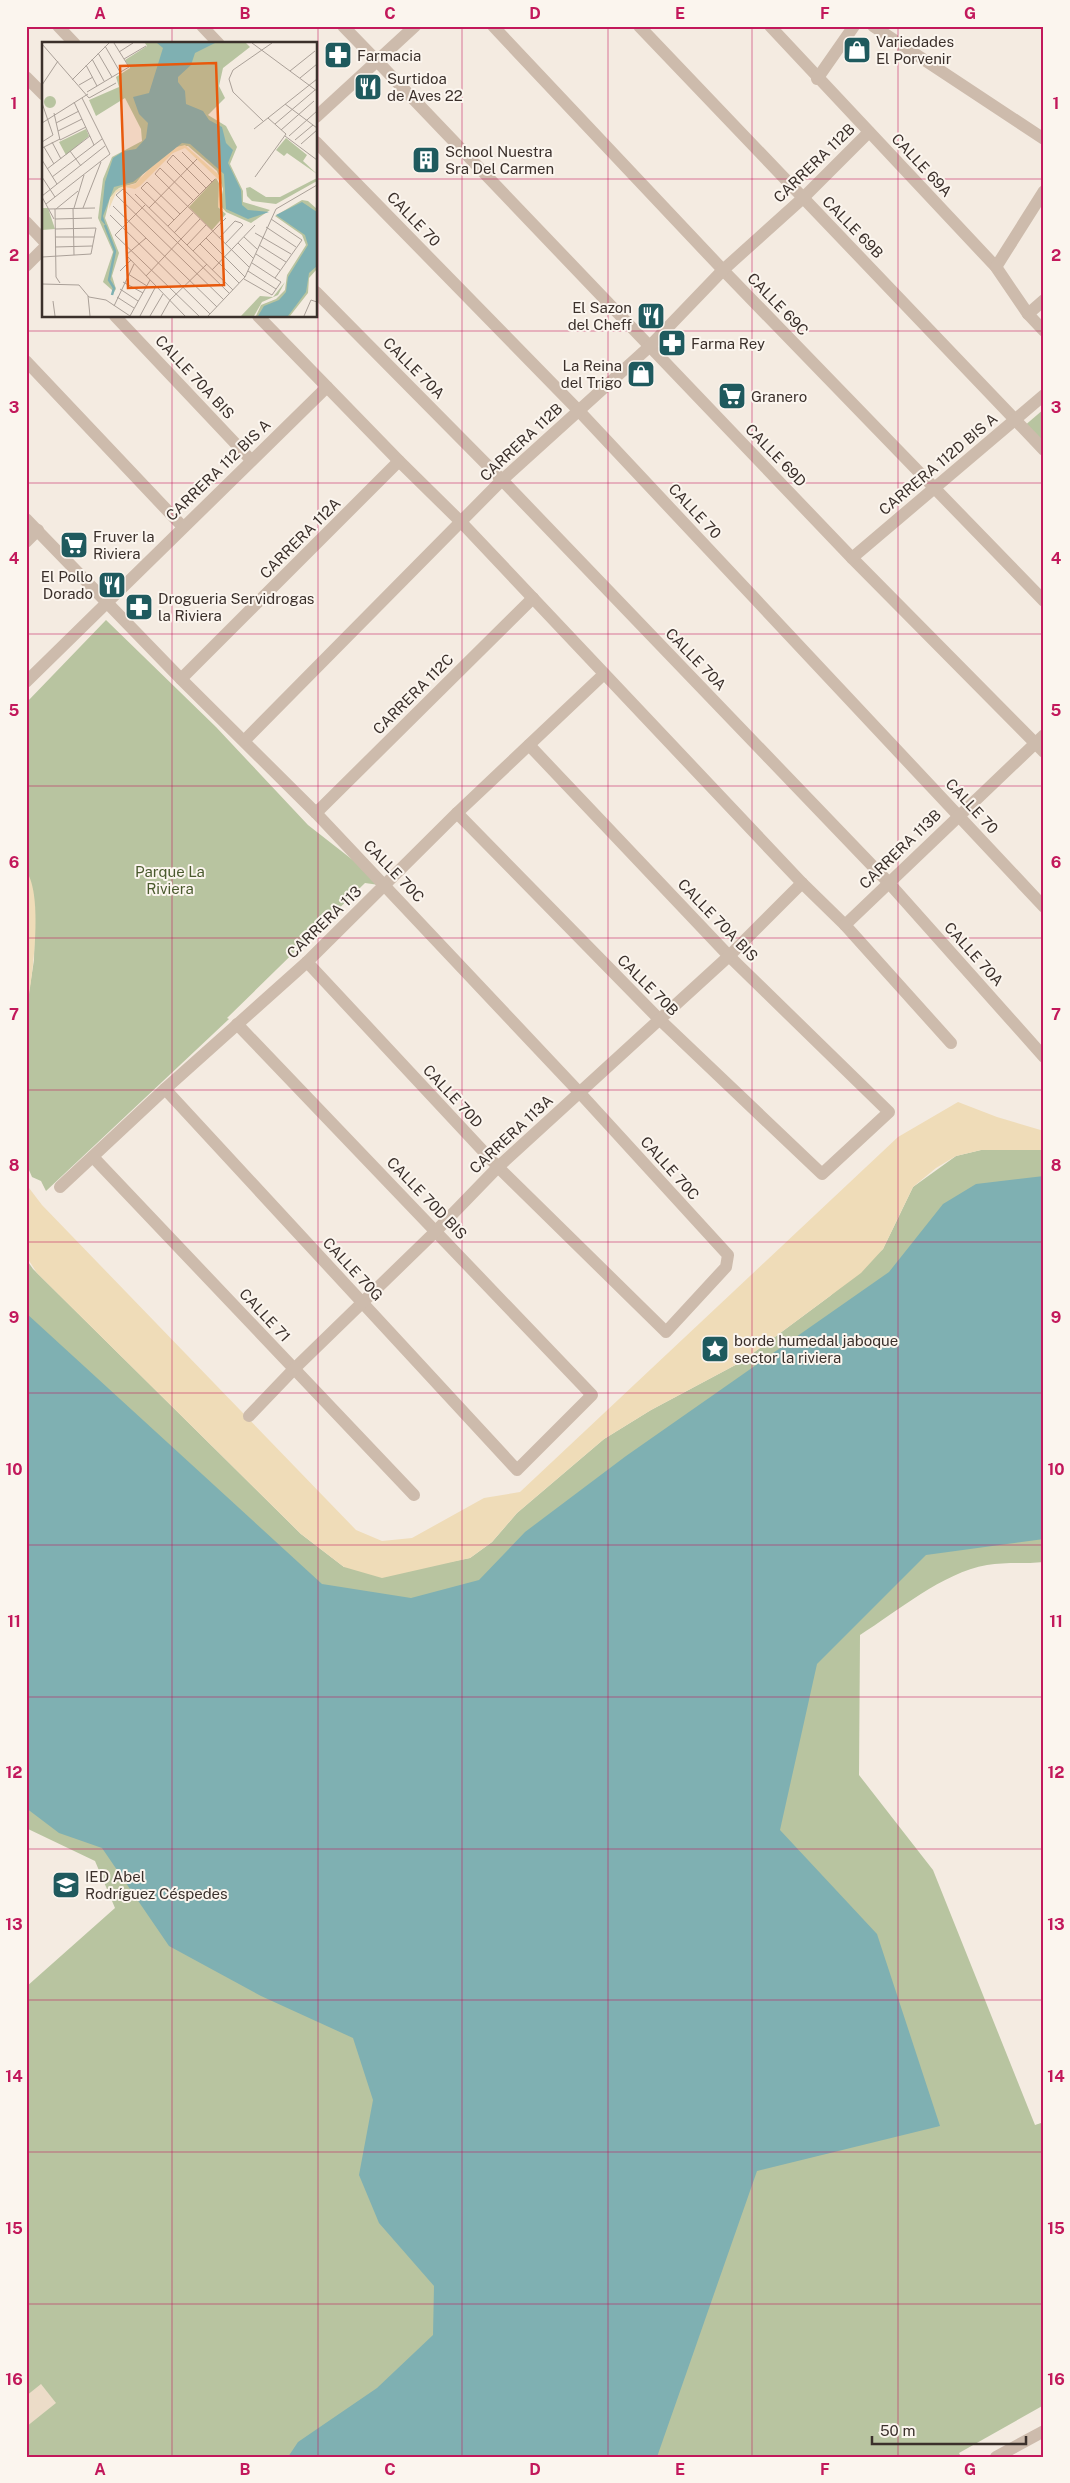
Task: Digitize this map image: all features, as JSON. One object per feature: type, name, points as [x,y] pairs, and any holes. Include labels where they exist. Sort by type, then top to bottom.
[{"type":"street","points":[[58,26],[73,42]]},
{"type":"street","points":[[202,26],[218,42]]},
{"type":"street","name":"CALLE 69D","points":[[343,26],[852,558],[1041,744]]},
{"type":"street","points":[[318,114],[415,26]]},
{"type":"street","name":"CALLE 69C","points":[[492,26],[722,270],[1044,601]]},
{"type":"street","name":"CALLE 69B","points":[[639,26],[1044,450]]},
{"type":"street","name":"CALLE 69A","points":[[770,26],[817,79],[996,267],[1028,314],[1044,331]]},
{"type":"street","points":[[817,79],[854,26]]},
{"type":"street","points":[[873,26],[1044,138]]},
{"type":"street","points":[[26,77],[42,93]]},
{"type":"street","name":"CARRERA 112B","points":[[245,740],[462,523],[502,480],[649,347],[722,270],[803,198],[869,132]]},
{"type":"street","name":"CALLE 70","points":[[318,144],[579,411],[1044,907]]},
{"type":"street","points":[[996,267],[1044,191]]},
{"type":"street","points":[[26,222],[42,239]]},
{"type":"street","points":[[26,266],[42,250]]},
{"type":"street","name":"CALLE 70A","points":[[318,294],[502,480],[889,883],[1044,1057]]},
{"type":"street","points":[[1028,314],[1044,300]]},
{"type":"street","name":"CALLE 70A BIS","points":[[117,318],[251,460]]},
{"type":"street","points":[[260,318],[399,462],[462,523],[802,883],[846,925],[951,1043]]},
{"type":"street","points":[[26,361],[183,527]]},
{"type":"street","name":"CARRERA 112 BIS A","points":[[26,682],[327,387]]},
{"type":"street","name":"CARRERA 112D BIS A","points":[[852,558],[932,488],[1044,395]]},
{"type":"street","name":"CARRERA 112A","points":[[182,679],[399,462]]},
{"type":"street","name":"CALLE 70C","points":[[26,518],[386,886],[579,1092],[728,1255],[726,1267],[666,1332]]},
{"type":"street","points":[[26,542],[38,530]]},
{"type":"street","name":"CARRERA 112C","points":[[316,813],[533,598]]},
{"type":"street","name":"CARRERA 113","points":[[60,1187],[307,962],[386,886],[457,813],[604,674]]},
{"type":"street","name":"CARRERA 113B","points":[[846,925],[959,815],[1041,744]]},
{"type":"street","name":"CALLE 70A BIS","points":[[529,745],[729,956],[889,1112],[822,1174]]},
{"type":"street","name":"CALLE 70B","points":[[457,813],[659,1019],[822,1174]]},
{"type":"street","name":"CARRERA 113A","points":[[249,1416],[498,1167],[729,956],[802,883]]},
{"type":"street","name":"CALLE 70D","points":[[307,962],[498,1167],[666,1332]]},
{"type":"street","name":"CALLE 70D BIS","points":[[237,1024],[592,1395],[517,1470]]},
{"type":"street","name":"CALLE 70G","points":[[166,1089],[517,1470]]},
{"type":"street","name":"CALLE 71","points":[[93,1157],[414,1495]]},
{"type":"street","points":[[996,2457],[1044,2431]]},
{"type":"green space","points":[[1044,409],[1044,449],[1023,427]]},
{"type":"green space","name":"Parque La Riviera","points":[[106,620],[216,727],[308,825],[386,886],[365,883],[227,1018],[229,1019],[46,1191],[41,1181],[32,1177],[26,1163],[26,1011],[34,960],[35,909],[26,865],[26,703]]},
{"type":"green space","points":[[981,1150],[1044,1150],[1044,1562],[994,1564],[970,1569],[937,1584],[860,1635],[859,1775],[933,1870],[1035,2125],[1044,2122],[1044,2405],[959,2453],[961,2457],[26,2457],[26,1987],[115,1908],[95,1861],[26,1828],[26,1259],[33,1269],[301,1534],[344,1567],[429,1566],[470,1558],[492,1542],[517,1513],[604,1439],[651,1410],[741,1362],[830,1296],[883,1249],[913,1187],[956,1156]]},
{"type":"sand","points":[[26,871],[31,883],[34,899],[35,939],[26,1011]]},
{"type":"sand","name":"borde humedal jaboque sector la riviera","points":[[958,1102],[997,1117],[1044,1131],[1044,1150],[981,1150],[956,1156],[936,1168],[913,1187],[883,1249],[861,1273],[741,1362],[651,1410],[604,1439],[517,1513],[492,1542],[470,1558],[382,1578],[344,1567],[301,1534],[37,1273],[26,1256],[26,1184],[42,1205],[356,1530],[382,1541],[412,1538],[484,1498],[520,1492],[898,1137]]},
{"type":"shaded area","points":[[41,2384],[56,2403],[26,2427],[26,2396]]},
{"type":"water","points":[[1044,1176],[1044,1539],[926,1555],[817,1664],[780,1830],[877,1934],[940,2126],[757,2171],[657,2457],[288,2457],[298,2442],[377,2388],[433,2335],[434,2286],[379,2223],[359,2175],[373,2100],[353,2038],[261,1996],[169,1946],[102,1848],[59,1833],[26,1808],[26,1313],[322,1584],[411,1598],[479,1580],[525,1532],[626,1456],[889,1272],[943,1204],[976,1184]]},
{"type":"place","name":"Variedades El Porvenir","points":[[857,50]]},
{"type":"place","name":"Farmacia","points":[[338,55]]},
{"type":"place","name":"Surtidoa de Aves 22","points":[[368,87]]},
{"type":"place","name":"School Nuestra Sra Del Carmen","points":[[426,160]]},
{"type":"place","name":"El Sazon del Cheff","points":[[651,316]]},
{"type":"place","name":"Farma Rey","points":[[672,343]]},
{"type":"place","name":"La Reina del Trigo","points":[[641,374]]},
{"type":"place","name":"Granero","points":[[732,396]]},
{"type":"place","name":"Fruver la Riviera","points":[[74,545]]},
{"type":"place","name":"El Pollo Dorado","points":[[112,585]]},
{"type":"place","name":"Drogueria Servidrogas la Riviera","points":[[139,607]]},
{"type":"place","name":"borde humedal jaboque sector la riviera","points":[[715,1349]]},
{"type":"place","name":"IED Abel Rodríguez Céspedes","points":[[66,1885]]}]
